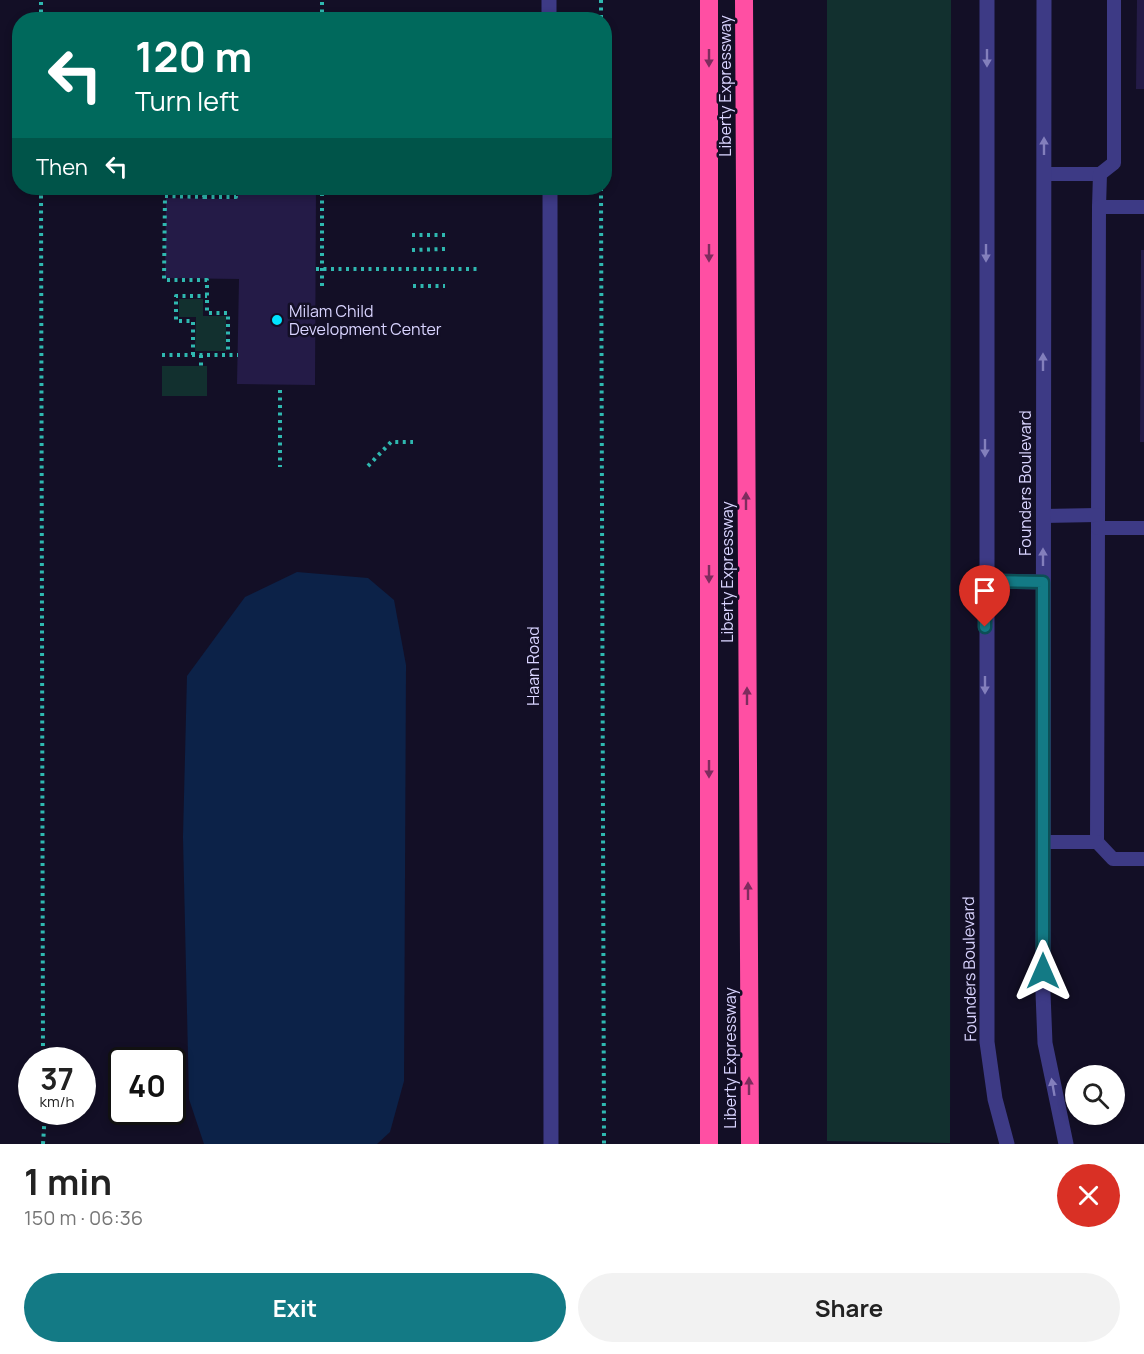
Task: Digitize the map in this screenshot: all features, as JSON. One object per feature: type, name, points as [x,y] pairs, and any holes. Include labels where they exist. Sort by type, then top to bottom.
[{"type":"highway","name":"Liberty Expressway","points":[[708,0],[709,1144]]},
{"type":"highway","name":"Liberty Expressway","points":[[744,0],[750,1144]]},
{"type":"street","name":"Founders Boulevard","points":[[987,0],[985,581],[987,1042],[995,1099],[1007,1144]]},
{"type":"street","name":"Founders Boulevard","points":[[1044,0],[1043,993],[1046,1043],[1066,1144]]},
{"type":"street","name":"Haan Road","points":[[550,195],[551,1144]]},
{"type":"street","points":[[985,581],[1043,582]]},
{"type":"lane","points":[[1044,174],[1100,174],[1114,163],[1113,0]]},
{"type":"lane","points":[[1100,174],[1097,842],[1113,859],[1144,859]]},
{"type":"lane","points":[[1100,207],[1144,207]]},
{"type":"lane","points":[[1043,516],[1144,528]]},
{"type":"lane","points":[[1043,842],[1097,842]]},
{"type":"path","points":[[41,195],[43,1047]]},
{"type":"path","points":[[228,354],[228,314],[207,314],[207,280],[164,280],[165,196],[236,197],[236,195]]},
{"type":"path","points":[[322,195],[322,286]]},
{"type":"path","points":[[602,195],[604,1144]]},
{"type":"path","points":[[412,235],[445,235]]},
{"type":"path","points":[[412,250],[445,249]]},
{"type":"path","points":[[316,269],[478,269]]},
{"type":"path","points":[[412,286],[445,286]]},
{"type":"path","points":[[193,354],[193,321],[176,321],[176,296],[207,296]]},
{"type":"path","points":[[162,355],[238,355]]},
{"type":"path","points":[[201,355],[201,366]]},
{"type":"path","points":[[280,390],[280,467]]},
{"type":"path","points":[[368,466],[392,442],[413,442]]},
{"type":"path","points":[[43,1144],[44,1125]]},
{"type":"green space","points":[[827,0],[951,0],[950,1143],[827,1141]]},
{"type":"green space","points":[[179,299],[203,299],[203,316],[226,316],[226,351],[195,351],[196,317],[179,317]]},
{"type":"green space","points":[[162,366],[207,366],[207,396],[162,396]]},
{"type":"water","points":[[297,572],[368,578],[394,600],[406,665],[404,1081],[390,1132],[377,1144],[204,1144],[189,1099],[183,837],[187,676],[245,597]]},
{"type":"building","points":[[1137,0],[1144,0],[1144,89],[1136,89]]},
{"type":"building","name":"Milam Child Development Center","points":[[237,195],[316,195],[315,385],[237,384],[239,279],[165,278],[166,198],[237,199]]},
{"type":"building","points":[[1141,250],[1144,250],[1144,442],[1140,442]]},
{"type":"place","name":"Milam Child Development Center","points":[[277,320]]},
{"type":"route","points":[[985,627],[985,581],[1043,582],[1043,971]]}]
